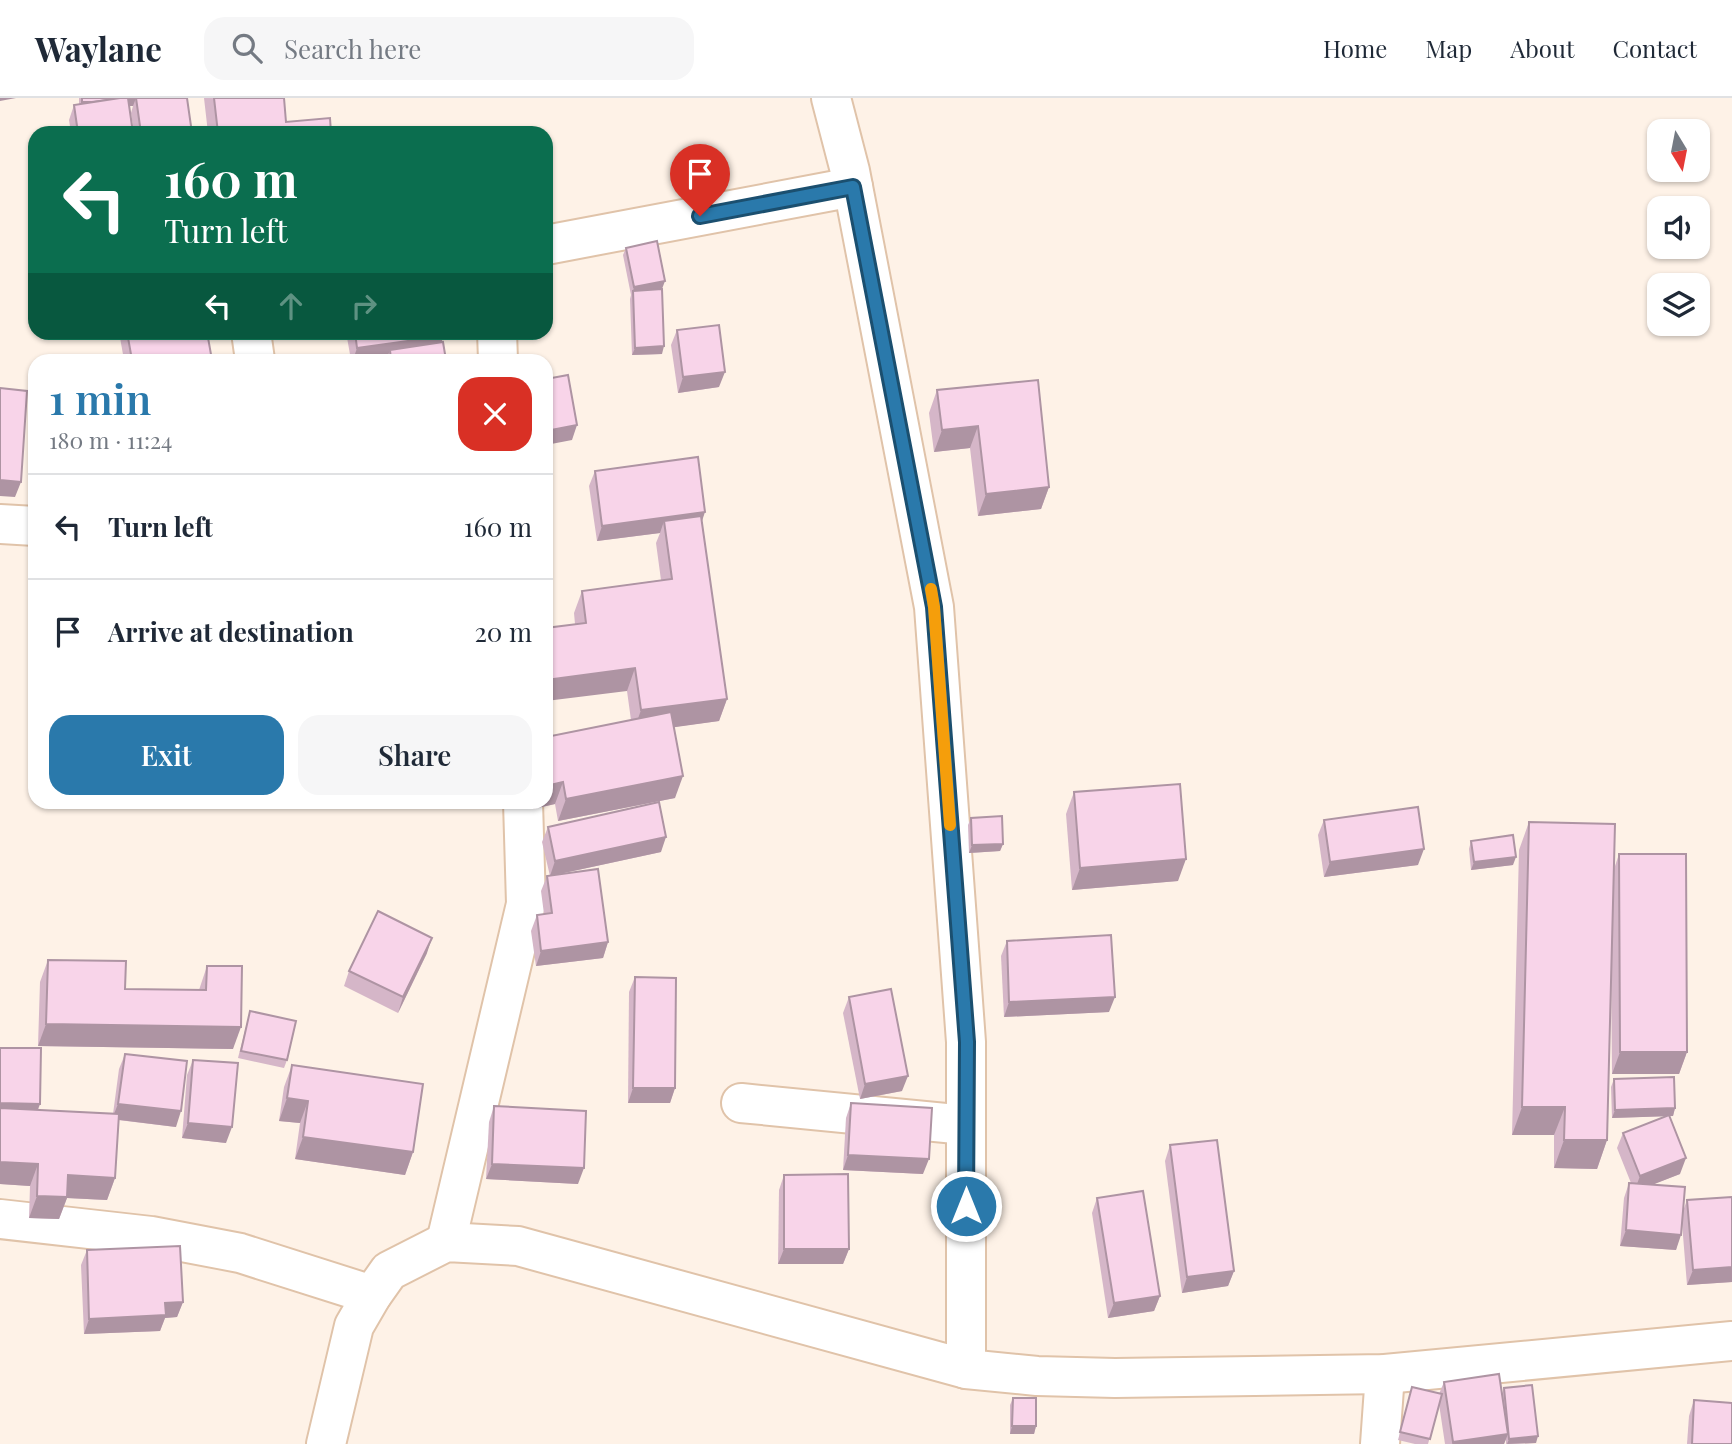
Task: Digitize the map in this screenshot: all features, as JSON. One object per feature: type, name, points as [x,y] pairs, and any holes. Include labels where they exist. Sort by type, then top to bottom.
[{"type":"street","points":[[831,98],[853,187],[934,607],[967,1042],[966,1369]]},
{"type":"street","points":[[553,244],[853,187]]},
{"type":"street","points":[[0,524],[28,526]]},
{"type":"street","points":[[446,1242],[526,904],[523,809]]},
{"type":"street","points":[[741,1103],[966,1125]]},
{"type":"street","points":[[0,1219],[151,1236],[240,1253],[372,1295]]},
{"type":"street","points":[[326,1444],[354,1326],[372,1295],[389,1271],[446,1242],[518,1246],[966,1369],[1037,1376],[1115,1378],[1385,1374],[1732,1341]]},
{"type":"street","points":[[1380,1444],[1385,1374]]},
{"type":"building","points":[[82,98],[115,98],[115,99],[82,102]]},
{"type":"building","points":[[128,98],[132,126],[77,126],[74,105]]},
{"type":"building","points":[[136,98],[187,98],[191,126],[140,126]]},
{"type":"building","points":[[214,98],[284,98],[286,122],[330,118],[331,126],[217,126]]},
{"type":"building","points":[[657,241],[665,281],[634,287],[626,248]]},
{"type":"building","points":[[662,289],[664,346],[635,348],[633,291]]},
{"type":"building","points":[[719,325],[725,372],[683,377],[677,330]]},
{"type":"building","points":[[128,340],[208,340],[211,354],[131,354]]},
{"type":"building","points":[[356,340],[415,340],[357,348]]},
{"type":"building","points":[[443,342],[445,354],[390,354],[390,350]]},
{"type":"building","points":[[568,375],[577,425],[553,430],[553,378]]},
{"type":"building","points":[[1038,380],[1049,487],[986,494],[978,426],[942,430],[937,390]]},
{"type":"building","points":[[0,388],[27,391],[21,482],[0,480]]},
{"type":"building","points":[[698,457],[705,512],[602,526],[595,471]]},
{"type":"building","points":[[701,516],[727,699],[641,710],[635,668],[553,679],[553,627],[586,623],[582,591],[672,579],[664,521]]},
{"type":"building","points":[[671,712],[683,776],[566,799],[563,782],[553,784],[553,736]]},
{"type":"building","points":[[1180,784],[1186,859],[1080,868],[1074,792]]},
{"type":"building","points":[[659,802],[666,837],[555,861],[548,827]]},
{"type":"building","points":[[1418,807],[1424,849],[1330,862],[1324,820]]},
{"type":"building","points":[[1002,816],[1003,844],[972,845],[971,818]]},
{"type":"building","points":[[1529,822],[1615,824],[1607,1140],[1564,1140],[1565,1107],[1522,1107]]},
{"type":"building","points":[[1513,835],[1516,857],[1474,862],[1471,841]]},
{"type":"building","points":[[1619,854],[1686,854],[1687,1052],[1620,1052]]},
{"type":"building","points":[[598,869],[608,942],[541,951],[537,915],[552,913],[547,876]]},
{"type":"building","points":[[378,911],[432,938],[403,997],[349,971]]},
{"type":"building","points":[[1111,935],[1115,997],[1009,1002],[1007,941]]},
{"type":"building","points":[[48,960],[126,961],[125,989],[206,990],[207,966],[242,966],[241,1027],[46,1024]]},
{"type":"building","points":[[635,977],[676,978],[675,1088],[633,1088]]},
{"type":"building","points":[[891,989],[908,1076],[865,1084],[849,997]]},
{"type":"building","points":[[250,1011],[296,1021],[287,1060],[241,1051]]},
{"type":"building","points":[[0,1048],[41,1048],[40,1104],[0,1103]]},
{"type":"building","points":[[125,1054],[187,1061],[181,1111],[118,1104]]},
{"type":"building","points":[[193,1060],[238,1063],[232,1127],[188,1123]]},
{"type":"building","points":[[292,1065],[423,1084],[413,1152],[303,1137],[308,1101],[287,1098]]},
{"type":"building","points":[[1674,1077],[1675,1108],[1615,1110],[1614,1079]]},
{"type":"building","points":[[851,1103],[932,1108],[929,1159],[848,1155]]},
{"type":"building","points":[[494,1106],[586,1111],[584,1168],[492,1164]]},
{"type":"building","points":[[0,1108],[119,1114],[115,1178],[68,1175],[67,1197],[37,1196],[38,1164],[0,1162]]},
{"type":"building","points":[[1669,1115],[1686,1158],[1640,1176],[1623,1133]]},
{"type":"building","points":[[1217,1140],[1234,1271],[1187,1277],[1170,1145]]},
{"type":"building","points":[[848,1174],[849,1249],[784,1249],[784,1175]]},
{"type":"building","points":[[1629,1183],[1685,1187],[1681,1235],[1626,1230]]},
{"type":"building","points":[[1143,1191],[1160,1296],[1114,1303],[1097,1198]]},
{"type":"building","points":[[1732,1197],[1732,1267],[1693,1270],[1687,1200]]},
{"type":"building","points":[[180,1246],[183,1302],[165,1303],[166,1315],[89,1319],[87,1250]]},
{"type":"building","points":[[1499,1374],[1508,1434],[1453,1442],[1444,1382]]},
{"type":"building","points":[[1532,1385],[1538,1436],[1509,1439],[1504,1388]]},
{"type":"building","points":[[1412,1387],[1442,1394],[1430,1439],[1400,1432]]},
{"type":"building","points":[[1013,1398],[1036,1398],[1036,1426],[1012,1426]]},
{"type":"building","points":[[1694,1400],[1732,1403],[1732,1444],[1692,1444]]},
{"type":"slow traffic","points":[[931,589],[950,825]]},
{"type":"route","points":[[700,216],[853,187],[934,607],[967,1042],[966,1206]]}]
